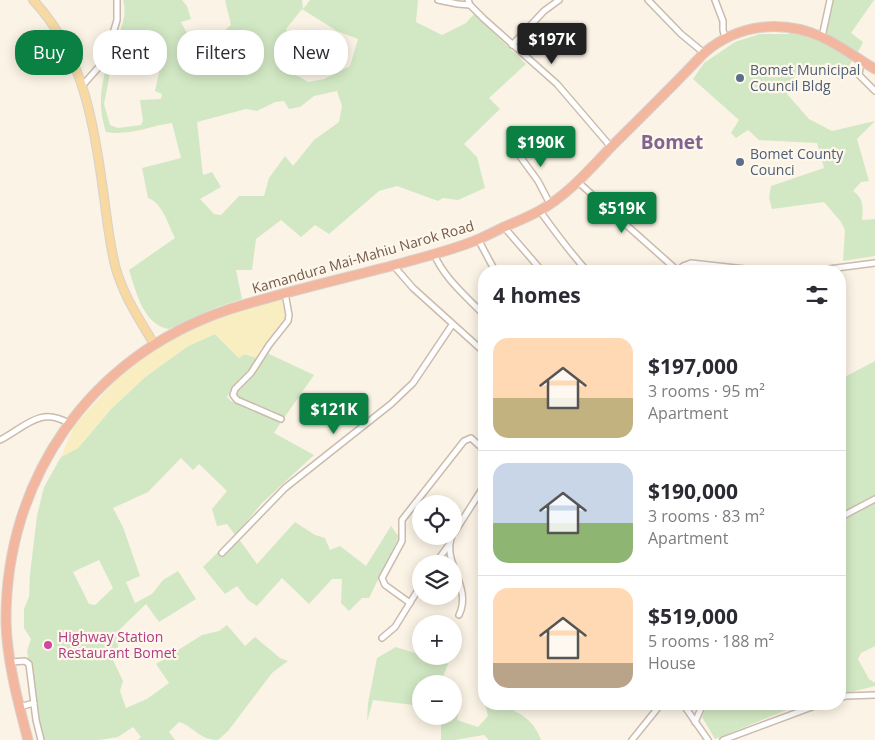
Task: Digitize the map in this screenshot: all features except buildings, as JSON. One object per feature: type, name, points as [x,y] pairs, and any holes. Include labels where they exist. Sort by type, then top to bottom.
[{"type":"highway","name":"Kamandura Mai-Mahiu Narok Road","points":[[28,740],[19,707],[7,636],[6,607],[11,557],[15,539],[33,486],[54,445],[68,423],[97,390],[123,367],[168,336],[220,313],[285,293],[434,254],[478,239],[540,211],[578,182],[704,53],[725,38],[750,28],[774,26],[796,29],[822,37],[875,69]]},
{"type":"main road","points":[[33,0],[48,17],[78,72],[92,120],[110,242],[116,270],[132,308],[154,344]]},
{"type":"street","points":[[82,86],[105,60],[117,20],[117,0]]},
{"type":"street","points":[[438,0],[458,4],[469,2],[512,45],[557,84],[611,147]]},
{"type":"street","points":[[512,45],[544,11],[559,0]]},
{"type":"street","points":[[648,0],[681,34],[704,53]]},
{"type":"street","points":[[715,0],[723,21],[725,38]]},
{"type":"street","points":[[822,37],[830,0]]},
{"type":"street","points":[[861,60],[859,75],[875,91]]},
{"type":"street","points":[[511,144],[541,187],[550,204]]},
{"type":"street","points":[[578,182],[671,265]]},
{"type":"street","points":[[540,211],[557,233],[563,245],[582,265]]},
{"type":"street","points":[[504,227],[537,265]]},
{"type":"street","points":[[478,239],[492,265]]},
{"type":"street","points":[[434,254],[440,267],[450,280],[478,309]]},
{"type":"street","points":[[686,265],[695,263],[712,265]]},
{"type":"street","points":[[846,267],[875,263]]},
{"type":"street","points":[[393,265],[452,324],[478,347]]},
{"type":"street","points":[[281,419],[237,400],[233,395],[235,389],[251,374],[269,345],[288,321],[289,315],[285,293]]},
{"type":"street","points":[[222,553],[285,488],[391,404],[413,383],[452,324]]},
{"type":"street","points":[[0,440],[40,417],[55,417],[68,423]]},
{"type":"street","points":[[410,602],[385,584],[382,578],[402,541],[402,520],[464,441],[471,438],[478,444]]},
{"type":"street","points":[[462,521],[478,495]]},
{"type":"street","points":[[846,514],[875,499]]},
{"type":"street","points":[[442,555],[448,546]]},
{"type":"street","points":[[448,546],[464,599],[459,615]]},
{"type":"street","points":[[382,638],[394,627],[412,599]]},
{"type":"street","points":[[11,662],[25,660],[28,662],[41,740]]},
{"type":"street","points":[[846,696],[875,695]]},
{"type":"street","points":[[19,707],[34,703]]},
{"type":"street","points":[[632,740],[656,710]]},
{"type":"street","points":[[687,710],[708,740]]},
{"type":"street","points":[[695,722],[700,710]]},
{"type":"street","points":[[723,740],[804,710]]},
{"type":"green space","points":[[123,0],[182,0],[187,6],[191,19],[181,22],[185,30],[177,30],[177,75],[264,75],[264,30],[227,30],[231,25],[225,0],[302,0],[303,9],[310,0],[418,0],[416,22],[442,35],[466,23],[474,14],[526,64],[489,98],[500,109],[464,144],[477,157],[485,188],[458,200],[443,198],[438,201],[397,186],[379,191],[329,234],[315,225],[301,237],[281,220],[256,239],[252,270],[236,270],[242,299],[215,308],[169,329],[160,326],[147,314],[138,297],[129,270],[175,238],[161,209],[153,200],[148,198],[142,168],[181,158],[172,123],[131,132],[106,132],[101,103],[104,75],[110,75],[104,104],[110,125],[118,128],[141,125],[143,121],[140,100],[161,99],[162,94],[155,91],[158,75],[167,75],[167,30],[121,30],[124,15]],"holes":[[[337,91],[342,106],[339,122],[314,140],[293,166],[285,156],[269,178],[264,196],[239,196],[221,215],[214,214],[200,199],[221,187],[212,172],[203,175],[197,122],[246,109],[257,111],[275,102],[284,101],[289,109],[300,107],[314,96]]]},
{"type":"green space","points":[[833,0],[874,0],[851,33],[863,42],[858,52],[826,33]]},
{"type":"green space","points":[[790,31],[819,40],[853,59],[845,74],[826,63],[812,77],[798,69],[787,94],[809,119],[832,131],[875,121],[857,139],[869,181],[861,182],[853,191],[861,200],[862,220],[875,219],[875,256],[843,261],[845,230],[841,222],[824,202],[772,209],[769,198],[771,186],[824,168],[817,143],[759,140],[748,130],[736,138],[731,133],[739,120],[693,79],[704,63],[735,42],[760,34],[789,34]]},
{"type":"green space","points":[[215,334],[239,358],[244,354],[257,358],[227,397],[231,401],[281,422],[274,433],[314,455],[261,504],[236,535],[257,564],[295,522],[315,535],[325,538],[330,550],[340,546],[366,566],[391,526],[399,537],[369,598],[362,598],[349,611],[341,603],[342,579],[332,579],[309,604],[282,578],[257,606],[248,600],[237,586],[225,594],[203,567],[235,535],[227,524],[217,526],[212,509],[227,491],[199,464],[193,470],[181,458],[148,492],[113,508],[123,527],[140,576],[126,582],[135,603],[152,594],[163,580],[178,571],[196,599],[159,622],[146,604],[115,634],[119,642],[117,652],[112,658],[123,681],[120,691],[126,708],[147,699],[169,683],[156,664],[202,635],[219,631],[227,625],[245,646],[255,637],[280,658],[288,661],[272,673],[228,731],[218,740],[206,738],[179,722],[169,732],[175,740],[138,740],[141,737],[133,727],[118,737],[99,740],[44,740],[27,651],[31,639],[24,628],[24,609],[29,597],[37,516],[44,487],[61,457],[78,448],[111,409],[145,377],[188,346]],"holes":[[[99,560],[113,588],[95,605],[89,604],[73,572]]]},
{"type":"green space","points":[[267,353],[314,375],[284,418],[236,395],[237,391],[253,374]]},
{"type":"green space","points":[[875,361],[875,646],[861,653],[858,659],[869,679],[875,683],[875,686],[846,693],[846,438],[846,376]]},
{"type":"green space","points":[[396,647],[412,652],[412,665],[448,665],[444,675],[412,675],[412,705],[373,700],[367,722],[368,703],[377,658]]},
{"type":"green space","points":[[486,710],[512,710],[530,722],[541,740],[489,740],[484,735],[455,740],[441,740],[441,725],[462,725],[462,722],[478,727],[488,716]]},
{"type":"green space","points":[[705,710],[787,710],[715,739],[702,717]]},
{"type":"sand","points":[[281,298],[286,317],[260,350],[257,358],[245,354],[239,358],[215,334],[188,346],[145,377],[111,409],[78,448],[61,457],[74,426],[116,380],[143,357],[174,338],[222,316]]},
{"type":"place","name":"Bomet Municipal Council Bldg","points":[[740,78]]},
{"type":"place","name":"Bomet County Counci","points":[[740,162]]},
{"type":"place","name":"Highway Station Restaurant Bomet","points":[[48,645]]},
{"type":"district","name":"Bomet","points":[[672,142]]}]
